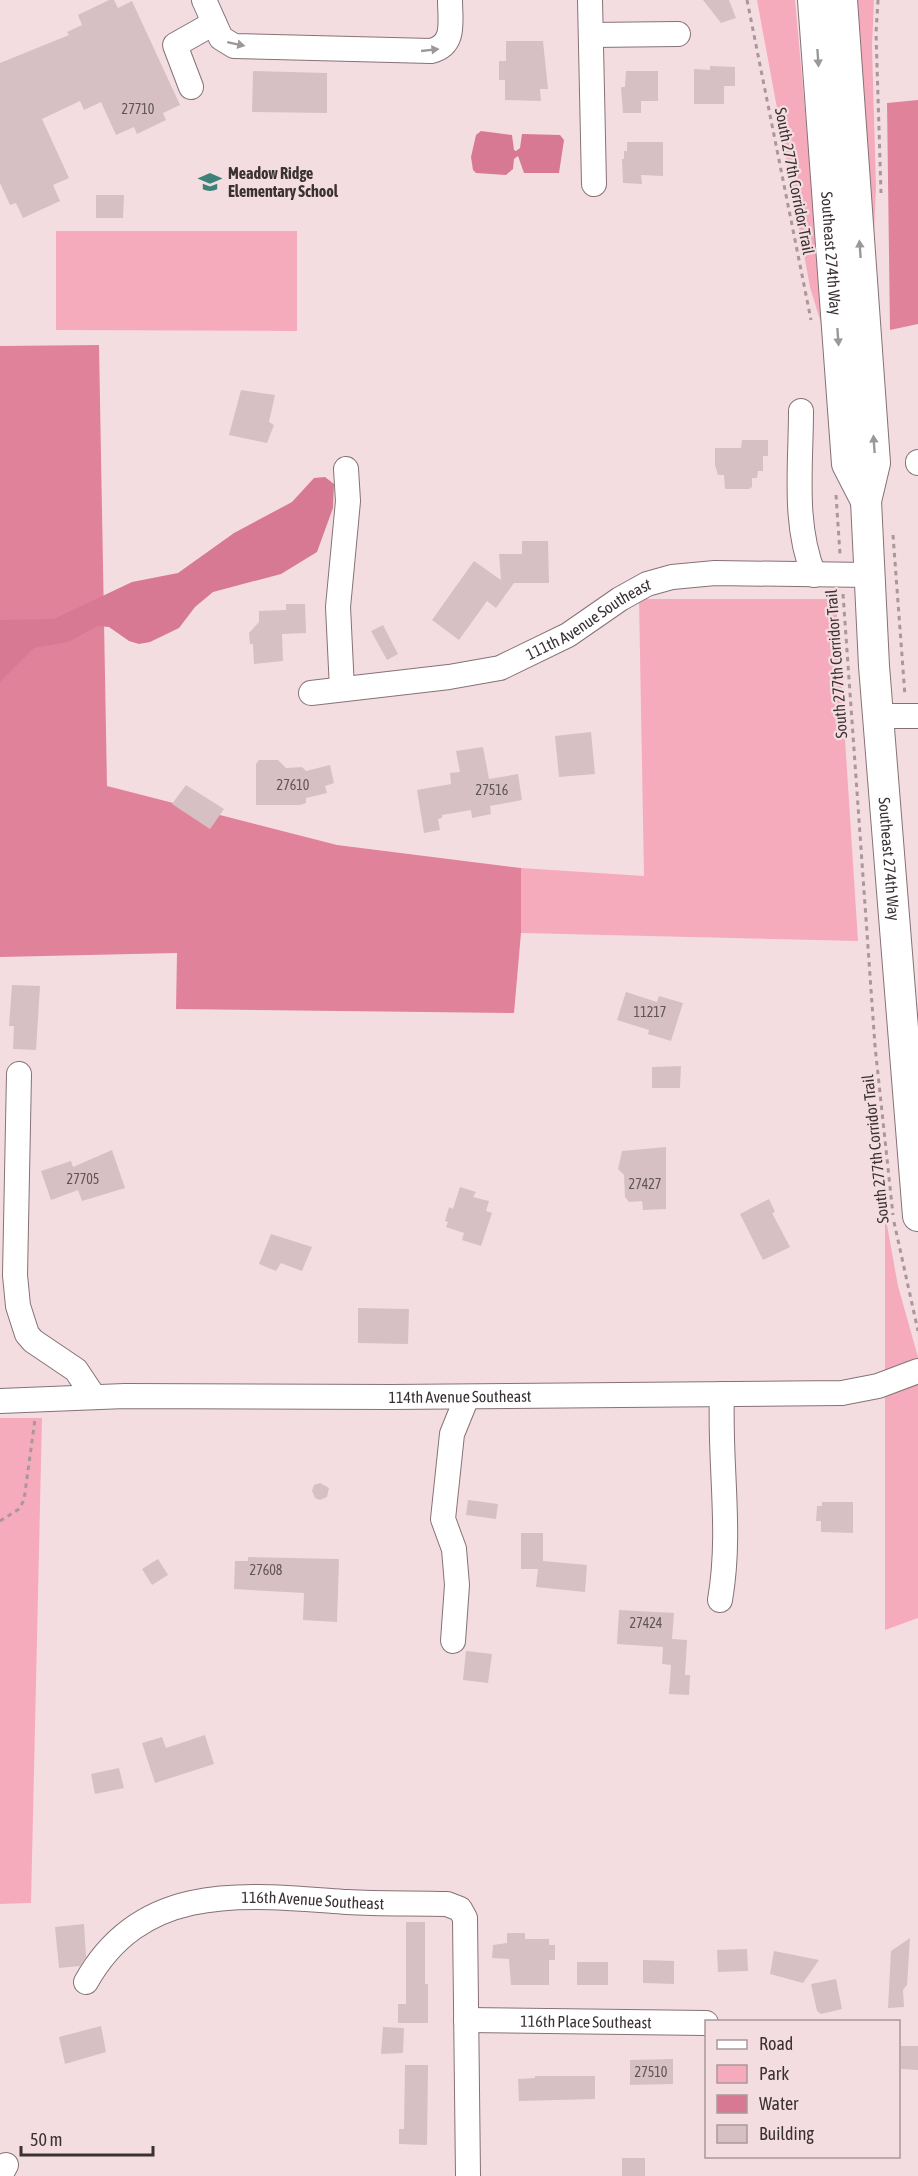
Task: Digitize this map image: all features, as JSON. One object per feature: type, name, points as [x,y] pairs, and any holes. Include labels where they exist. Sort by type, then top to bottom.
[{"type":"main road","name":"Southeast 274th Way","points":[[813,0],[847,464],[866,501]]},
{"type":"main road","name":"Southeast 274th Way","points":[[842,0],[875,463],[866,501],[855,575],[878,716],[918,1216]]},
{"type":"street","points":[[204,0],[221,38],[234,46],[431,51],[440,49],[450,34],[450,0]]},
{"type":"street","points":[[590,0],[594,184]]},
{"type":"street","points":[[191,87],[175,45],[214,22]]},
{"type":"street","points":[[591,35],[678,34]]},
{"type":"street","points":[[801,411],[801,527],[805,550],[814,575]]},
{"type":"street","points":[[342,690],[338,606],[348,501],[346,470]]},
{"type":"street","name":"111th Avenue Southeast","points":[[311,693],[500,668],[568,635],[620,599],[647,584],[672,577],[716,573],[855,575]]},
{"type":"street","points":[[878,716],[918,716]]},
{"type":"street","points":[[19,1074],[15,1275],[18,1306],[22,1323],[33,1341],[76,1370],[94,1397]]},
{"type":"street","name":"114th Avenue Southeast","points":[[0,1401],[94,1397],[842,1393],[878,1386],[918,1371]]},
{"type":"street","points":[[720,1600],[724,1573],[726,1519],[721,1421],[723,1394]]},
{"type":"street","points":[[453,1641],[457,1585],[454,1549],[443,1519],[452,1434],[467,1396]]},
{"type":"street","name":"116th Avenue Southeast","points":[[87,1982],[104,1954],[127,1931],[153,1915],[182,1904],[224,1898],[272,1896],[349,1902],[447,1904],[460,1909],[465,1918],[468,2176]]},
{"type":"street","name":"116th Place Southeast","points":[[466,2020],[705,2023]]},
{"type":"path","name":"South 277th Corridor Trail","points":[[747,0],[812,322]]},
{"type":"path","name":"South 277th Corridor Trail","points":[[835,484],[855,575],[875,1046],[890,1197],[918,1331]]},
{"type":"path","points":[[0,1521],[19,1509],[24,1500],[38,1400]]},
{"type":"green space","points":[[757,0],[795,0],[826,340],[810,287]]},
{"type":"green space","points":[[856,0],[874,0],[872,46],[876,187],[872,282]]},
{"type":"green space","points":[[56,231],[297,231],[297,331],[56,330]]},
{"type":"green space","points":[[639,599],[836,599],[858,941],[521,933],[521,868],[644,876]]},
{"type":"green space","points":[[885,1214],[898,1286],[918,1357],[918,1618],[885,1630]]},
{"type":"green space","points":[[0,1418],[42,1418],[31,1903],[0,1904]]},
{"type":"shaded area","points":[[918,100],[918,324],[890,330],[887,103]]},
{"type":"shaded area","points":[[99,345],[107,786],[337,845],[521,868],[521,933],[514,1013],[176,1009],[177,953],[0,957],[0,346]]},
{"type":"water","points":[[481,131],[512,135],[516,151],[520,148],[522,134],[560,135],[564,140],[559,173],[524,173],[518,156],[514,159],[513,169],[506,175],[476,173],[473,170],[471,157],[476,135]]},
{"type":"water","points":[[325,477],[334,484],[333,508],[317,552],[281,574],[213,592],[195,607],[179,628],[150,642],[139,644],[129,641],[109,627],[98,626],[68,642],[34,648],[0,682],[0,620],[54,619],[132,582],[178,573],[234,533],[292,502],[314,478]]},
{"type":"building","points":[[109,0],[114,0],[118,8],[132,1],[180,105],[163,113],[166,120],[137,134],[134,127],[116,135],[101,102],[84,110],[80,101],[42,119],[69,178],[53,185],[60,201],[23,218],[16,203],[10,205],[0,183],[0,63],[69,35],[67,32],[82,25],[78,15]]},
{"type":"building","points":[[703,0],[729,0],[736,18],[721,23]]},
{"type":"building","points":[[506,41],[543,41],[548,89],[540,89],[541,101],[505,100],[505,80],[499,80],[499,61],[506,61]]},
{"type":"building","points":[[710,66],[735,67],[735,86],[724,86],[724,104],[694,104],[694,69],[710,70]]},
{"type":"building","points":[[253,71],[327,73],[327,113],[252,112]]},
{"type":"building","points":[[626,71],[658,71],[658,101],[641,101],[641,113],[623,113],[621,87],[625,87]]},
{"type":"building","points":[[627,142],[663,142],[663,176],[641,175],[642,184],[623,183],[622,159],[624,159],[624,151],[627,151]]},
{"type":"building","points":[[96,195],[124,195],[123,218],[96,218]]},
{"type":"building","points":[[241,390],[275,395],[269,422],[274,425],[267,443],[229,435]]},
{"type":"building","points":[[742,440],[768,440],[768,456],[763,456],[763,471],[758,471],[757,478],[752,478],[752,487],[749,489],[725,489],[724,475],[718,475],[715,465],[715,448],[741,448]]},
{"type":"building","points":[[522,541],[548,541],[549,583],[514,583],[496,608],[487,601],[459,640],[432,620],[474,561],[501,580],[499,554],[522,554]]},
{"type":"building","points":[[286,604],[305,604],[306,633],[282,634],[283,661],[254,664],[253,644],[250,644],[249,633],[259,622],[259,611],[286,610]]},
{"type":"building","points":[[383,625],[398,654],[387,660],[371,631]]},
{"type":"building","points":[[591,732],[595,774],[559,777],[555,736]]},
{"type":"building","points":[[483,747],[489,779],[518,774],[522,800],[490,806],[491,814],[472,818],[471,810],[442,815],[442,818],[438,819],[440,830],[424,833],[417,790],[451,784],[450,773],[460,772],[456,751]]},
{"type":"building","points":[[259,760],[278,760],[286,768],[302,767],[306,771],[330,765],[334,783],[325,786],[327,793],[306,798],[306,803],[300,805],[256,805],[256,764]]},
{"type":"building","points":[[186,785],[224,809],[210,829],[172,804]]},
{"type":"building","points":[[12,985],[40,986],[36,1050],[13,1049],[14,1026],[9,1026]]},
{"type":"building","points":[[626,992],[657,1002],[659,996],[683,1003],[671,1041],[648,1034],[649,1030],[617,1020]]},
{"type":"building","points":[[681,1066],[680,1088],[652,1088],[652,1067]]},
{"type":"building","points":[[666,1147],[666,1209],[643,1210],[642,1201],[629,1202],[625,1197],[624,1175],[618,1169],[622,1151]]},
{"type":"building","points":[[112,1150],[125,1188],[82,1201],[78,1190],[51,1200],[41,1171],[71,1161],[73,1167]]},
{"type":"building","points":[[460,1187],[476,1192],[473,1197],[489,1201],[486,1211],[492,1213],[481,1246],[462,1240],[464,1233],[446,1227],[448,1222],[445,1221],[449,1207],[453,1209]]},
{"type":"building","points":[[769,1199],[775,1212],[772,1213],[790,1247],[763,1260],[740,1214]]},
{"type":"building","points":[[271,1234],[312,1247],[302,1271],[281,1263],[276,1271],[259,1264]]},
{"type":"building","points":[[358,1308],[409,1309],[408,1344],[358,1343]]},
{"type":"building","points":[[320,1483],[329,1488],[327,1497],[320,1500],[315,1498],[312,1491],[314,1485]]},
{"type":"building","points":[[468,1500],[498,1504],[496,1519],[466,1515]]},
{"type":"building","points":[[822,1502],[853,1502],[853,1533],[821,1532],[821,1521],[816,1521],[817,1506],[822,1506]]},
{"type":"building","points":[[521,1533],[543,1533],[543,1561],[587,1565],[585,1592],[536,1587],[538,1569],[521,1569]]},
{"type":"building","points":[[248,1557],[339,1559],[337,1622],[303,1620],[304,1593],[234,1589],[235,1561],[248,1561]]},
{"type":"building","points":[[158,1559],[168,1575],[152,1585],[142,1569]]},
{"type":"building","points":[[619,1610],[674,1613],[672,1639],[687,1640],[685,1675],[690,1675],[689,1695],[669,1694],[671,1665],[662,1664],[663,1647],[617,1644]]},
{"type":"building","points":[[466,1651],[492,1654],[488,1683],[463,1680]]},
{"type":"building","points":[[205,1735],[214,1764],[155,1783],[142,1743],[162,1737],[166,1748]]},
{"type":"building","points":[[119,1768],[124,1788],[95,1794],[91,1774]]},
{"type":"building","points":[[406,1922],[425,1922],[425,1984],[428,1984],[428,2023],[398,2023],[398,2004],[406,2004]]},
{"type":"building","points":[[84,1924],[86,1957],[80,1966],[59,1968],[55,1927]]},
{"type":"building","points":[[507,1933],[525,1933],[525,1939],[549,1939],[549,1945],[555,1945],[555,1960],[549,1960],[549,1985],[511,1985],[509,1959],[492,1958],[493,1945],[507,1943]]},
{"type":"building","points":[[910,1938],[907,1985],[903,1990],[904,2007],[888,2008],[891,1951]]},
{"type":"building","points":[[747,1949],[748,1971],[718,1972],[717,1950]]},
{"type":"building","points":[[774,1951],[819,1960],[803,1983],[770,1974]]},
{"type":"building","points":[[643,1960],[674,1961],[674,1984],[643,1983]]},
{"type":"building","points":[[577,1962],[608,1962],[608,1985],[577,1985]]},
{"type":"building","points":[[836,1979],[842,2009],[821,2014],[817,2011],[811,1984]]},
{"type":"building","points":[[101,2026],[106,2052],[65,2064],[59,2037]]},
{"type":"building","points":[[383,2027],[404,2028],[403,2053],[381,2054]]},
{"type":"building","points":[[901,2046],[918,2046],[918,2070],[901,2069]]},
{"type":"building","points":[[673,2059],[673,2084],[630,2085],[630,2060]]},
{"type":"building","points":[[405,2065],[428,2065],[427,2145],[399,2144],[399,2129],[404,2129]]},
{"type":"building","points":[[535,2076],[595,2076],[595,2099],[519,2101],[518,2079],[535,2078]]},
{"type":"building","points":[[622,2158],[645,2158],[645,2176],[622,2176]]},
{"type":"place","name":"Meadow Ridge Elementary School","points":[[210,182]]}]
